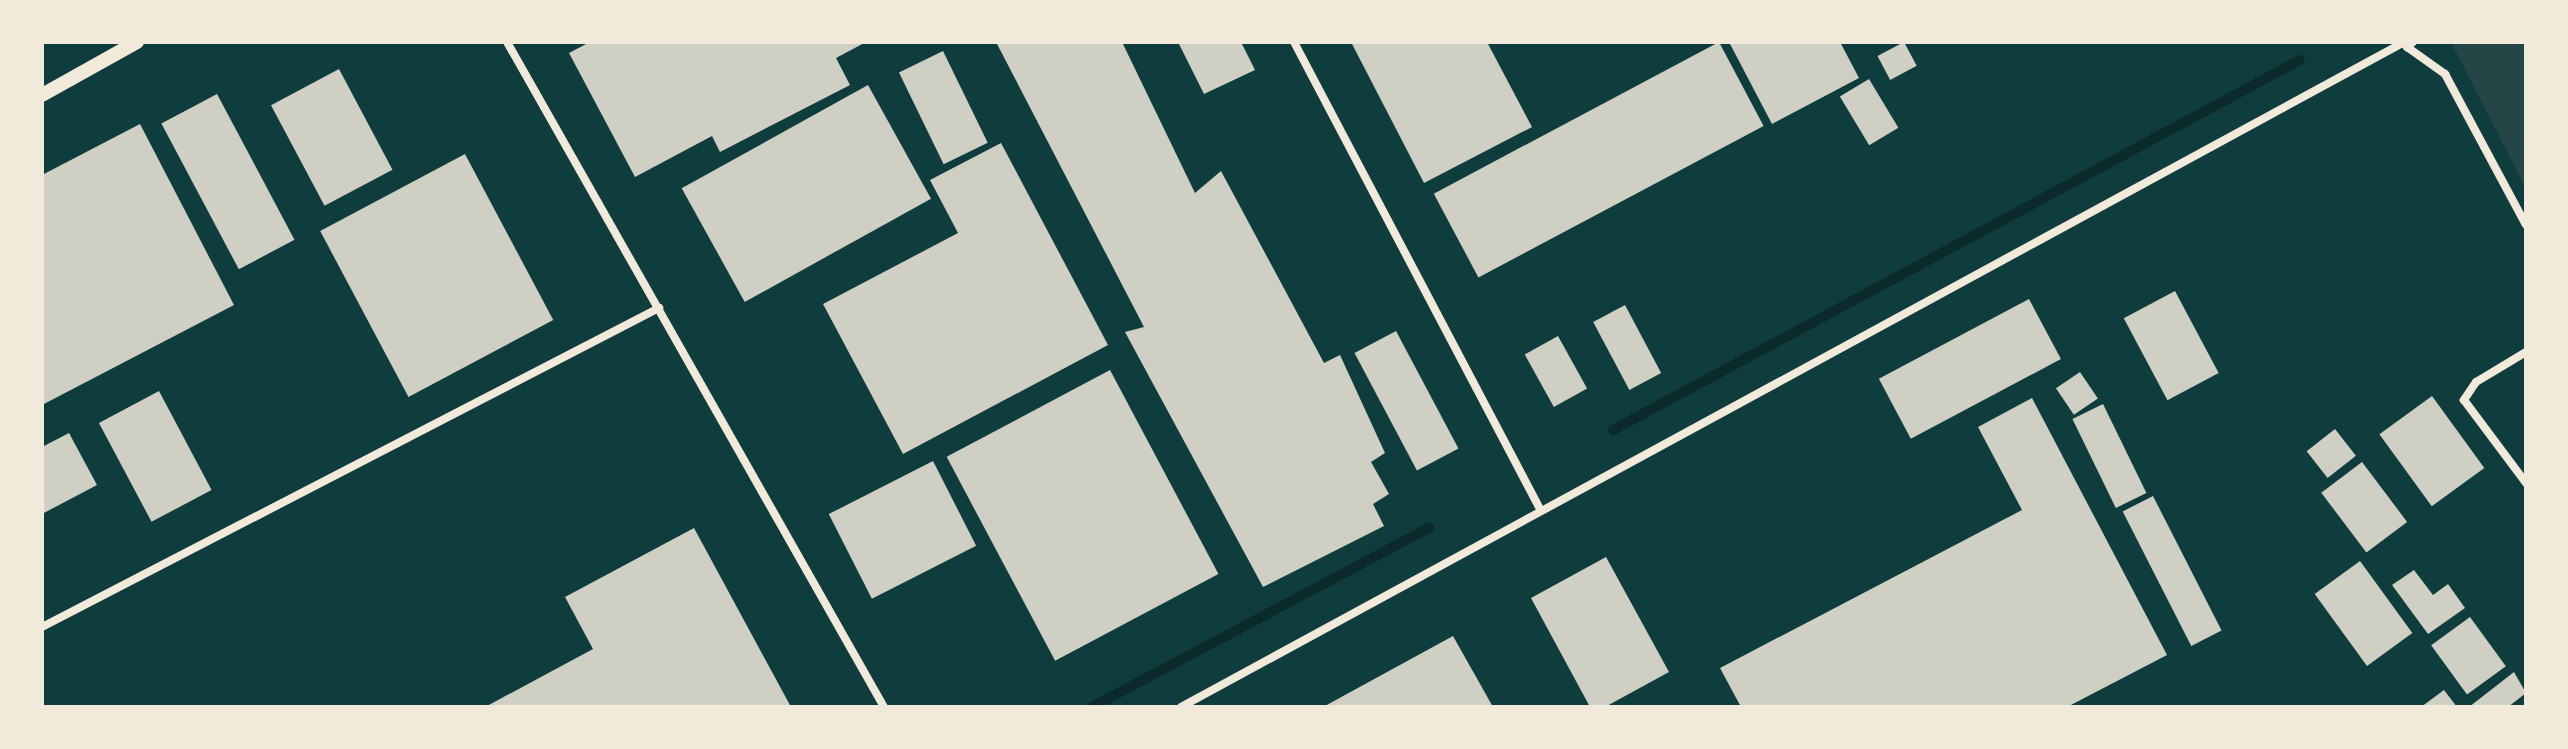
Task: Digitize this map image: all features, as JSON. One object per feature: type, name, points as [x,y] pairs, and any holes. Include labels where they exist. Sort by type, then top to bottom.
[{"type":"street","points":[[42,95],[137,42]]},
{"type":"street","points":[[507,42],[884,707]]},
{"type":"street","points":[[1294,42],[1540,509]]},
{"type":"street","points":[[1181,707],[1540,509],[2408,44],[2445,74],[2526,225]]},
{"type":"street","points":[[42,627],[659,308]]},
{"type":"street","points":[[2526,352],[2476,382],[2464,400],[2526,483]]},
{"type":"shaded area","points":[[2451,42],[2526,42],[2526,189]]},
{"type":"building","points":[[590,42],[866,42],[836,58],[850,85],[720,152],[712,136],[635,177],[569,53]]},
{"type":"building","points":[[996,42],[1122,42],[1195,193],[1221,171],[1324,363],[1340,355],[1385,453],[1371,462],[1389,494],[1373,504],[1384,526],[1263,587],[1125,332],[1144,327]]},
{"type":"building","points":[[1178,42],[1241,42],[1255,70],[1204,94]]},
{"type":"building","points":[[1351,42],[1487,42],[1532,127],[1424,183]]},
{"type":"building","points":[[1719,42],[1764,126],[1478,278],[1434,194]]},
{"type":"building","points":[[1729,42],[1840,42],[1859,78],[1772,124]]},
{"type":"building","points":[[1904,42],[1917,66],[1890,80],[1878,56]]},
{"type":"building","points":[[943,51],[988,143],[944,164],[899,72]]},
{"type":"building","points":[[339,69],[393,170],[325,206],[271,105]]},
{"type":"building","points":[[1869,79],[1898,128],[1869,145],[1840,97]]},
{"type":"building","points":[[868,85],[931,199],[745,302],[682,188]]},
{"type":"building","points":[[217,94],[294,240],[239,269],[161,124]]},
{"type":"building","points":[[140,124],[234,305],[42,405],[42,175]]},
{"type":"building","points":[[1001,143],[1108,345],[903,454],[823,304],[958,233],[930,180]]},
{"type":"building","points":[[465,154],[553,320],[408,397],[320,231]]},
{"type":"building","points":[[2175,291],[2219,373],[2167,400],[2124,318]]},
{"type":"building","points":[[2029,299],[2061,359],[1911,439],[1879,379]]},
{"type":"building","points":[[1625,305],[1661,373],[1629,390],[1593,322]]},
{"type":"building","points":[[1396,331],[1458,448],[1417,470],[1355,353]]},
{"type":"building","points":[[1558,336],[1587,388],[1554,407],[1525,354]]},
{"type":"building","points":[[1110,370],[1218,574],[1055,661],[947,457]]},
{"type":"building","points":[[2080,372],[2098,399],[2074,415],[2056,388]]},
{"type":"building","points":[[159,391],[212,490],[152,522],[99,423]]},
{"type":"building","points":[[2432,396],[2484,468],[2432,506],[2379,434]]},
{"type":"building","points":[[2032,398],[2167,655],[2067,707],[1741,707],[1720,668],[2022,510],[1978,427]]},
{"type":"building","points":[[2103,404],[2146,493],[2116,508],[2072,419]]},
{"type":"building","points":[[2335,429],[2356,456],[2328,478],[2307,451]]},
{"type":"building","points":[[69,433],[97,485],[42,514],[42,447]]},
{"type":"building","points":[[933,461],[976,546],[872,599],[829,514]]},
{"type":"building","points":[[2362,462],[2407,522],[2366,553],[2321,493]]},
{"type":"building","points":[[2153,496],[2222,631],[2191,646],[2123,511]]},
{"type":"building","points":[[694,528],[791,707],[485,707],[593,649],[565,597]]},
{"type":"building","points":[[1606,557],[1669,672],[1605,707],[1590,707],[1531,598]]},
{"type":"building","points":[[2360,561],[2412,633],[2367,666],[2315,594]]},
{"type":"building","points":[[2414,570],[2433,595],[2448,584],[2465,608],[2428,634],[2392,585]]},
{"type":"building","points":[[2470,617],[2506,666],[2467,695],[2431,645]]},
{"type":"building","points":[[1453,636],[1493,707],[1323,707]]},
{"type":"building","points":[[2514,672],[2526,693],[2508,707],[2469,707]]},
{"type":"building","points":[[2444,690],[2457,707],[2421,707]]},
{"type":"waterway","points":[[1613,430],[2300,60]]},
{"type":"waterway","points":[[1092,707],[1429,528]]}]
